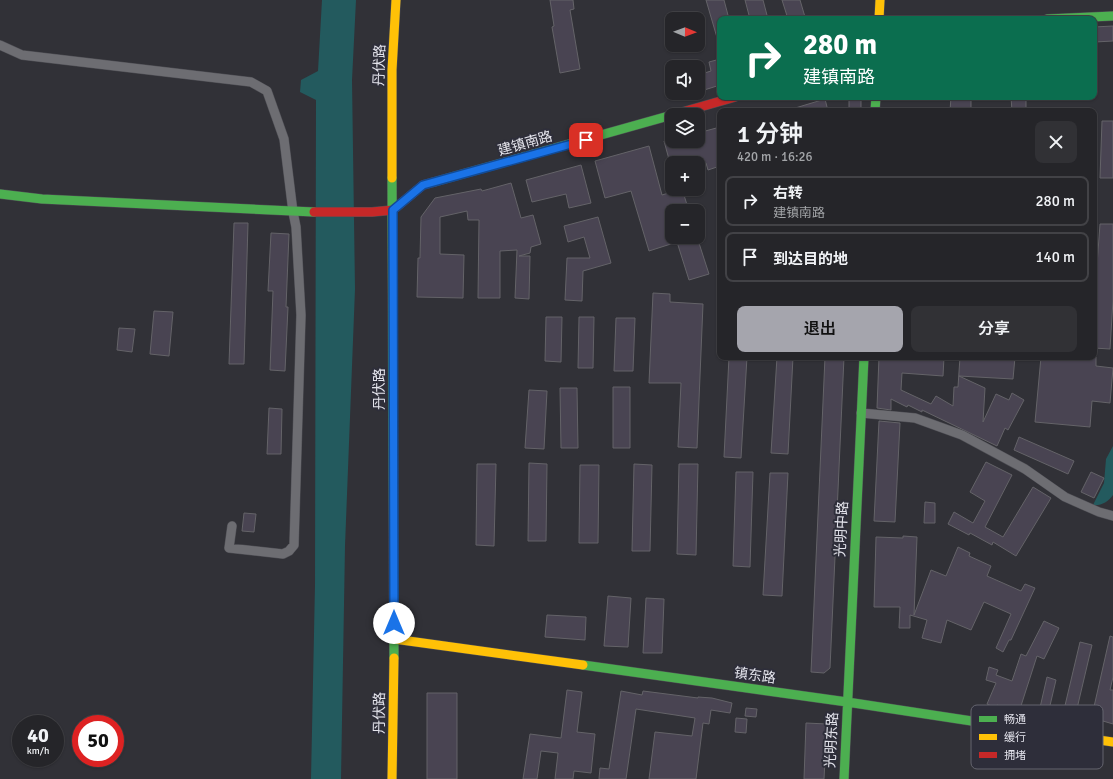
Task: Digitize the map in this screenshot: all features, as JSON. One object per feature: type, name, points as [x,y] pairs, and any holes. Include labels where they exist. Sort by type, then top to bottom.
[{"type":"street","name":"丹伏路","points":[[392,779],[394,639],[392,70],[396,0]]},
{"type":"street","points":[[879,16],[880,0]]},
{"type":"street","points":[[1097,17],[1113,16]]},
{"type":"street","points":[[0,45],[22,55],[251,82],[266,91],[284,139],[296,227],[301,315],[294,544],[289,551],[283,554],[229,548],[232,526]]},
{"type":"street","name":"建镇南路","points":[[696,108],[724,100]]},
{"type":"street","name":"建镇南路","points":[[393,210],[423,185],[665,117]]},
{"type":"street","points":[[0,194],[42,199],[304,213],[393,210]]},
{"type":"street","name":"光明中路","points":[[847,702],[864,360]]},
{"type":"street","points":[[861,413],[915,418],[962,435],[1025,469],[1065,497],[1099,512],[1113,516]]},
{"type":"street","name":"镇东路","points":[[394,639],[971,721]]},
{"type":"street","name":"光明东路","points":[[844,779],[847,702]]},
{"type":"street","name":"镇东路","points":[[1103,740],[1113,742]]},
{"type":"water","points":[[322,0],[356,0],[352,80],[355,289],[345,546],[341,779],[311,779],[315,585],[316,100],[300,92],[301,80],[318,71]]},
{"type":"water","points":[[1113,446],[1113,495],[1104,503],[1093,505],[1104,483],[1106,459]]},
{"type":"building","points":[[550,0],[573,0],[574,9],[570,10],[580,69],[560,73],[552,27],[554,26]]},
{"type":"building","points":[[706,0],[724,0],[728,16],[717,16],[717,38]]},
{"type":"building","points":[[745,0],[763,0],[767,16],[749,16]]},
{"type":"building","points":[[782,0],[800,0],[805,16],[787,16]]},
{"type":"building","points":[[1113,26],[1113,41],[1097,42],[1097,27]]},
{"type":"building","points":[[717,60],[717,86],[705,90],[705,73],[711,71],[709,62]]},
{"type":"building","points":[[825,100],[827,108],[795,108]]},
{"type":"building","points":[[849,100],[861,100],[861,108],[849,108]]},
{"type":"building","points":[[951,100],[971,100],[971,108],[950,108]]},
{"type":"building","points":[[1011,100],[1026,100],[1026,108],[1012,108]]},
{"type":"building","points":[[1102,121],[1113,121],[1113,178],[1100,178]]},
{"type":"building","points":[[717,128],[717,167],[708,170],[705,163],[705,156],[668,156],[666,148],[705,148],[705,131]]},
{"type":"building","points":[[649,146],[662,195],[684,196],[687,204],[665,204],[665,244],[671,244],[649,251],[631,191],[605,198],[595,161]]},
{"type":"building","points":[[581,165],[591,203],[569,208],[566,194],[532,202],[526,180]]},
{"type":"building","points":[[511,183],[521,218],[533,215],[541,244],[531,247],[530,253],[519,256],[530,256],[529,299],[515,298],[517,250],[500,251],[500,298],[478,298],[479,220],[468,220],[467,211],[440,217],[440,254],[464,255],[463,298],[417,297],[421,217],[435,198],[481,189],[482,191]]},
{"type":"building","points":[[598,217],[611,263],[583,271],[582,301],[565,300],[567,258],[590,258],[584,237],[568,242],[564,226]]},
{"type":"building","points":[[234,223],[248,223],[244,364],[229,364]]},
{"type":"building","points":[[1100,224],[1113,224],[1113,300],[1110,349],[1097,348],[1097,265]]},
{"type":"building","points":[[271,233],[289,234],[285,371],[270,370],[273,291],[268,291]]},
{"type":"building","points":[[678,244],[699,244],[709,274],[689,280]]},
{"type":"building","points":[[653,293],[670,294],[670,302],[703,304],[697,448],[678,447],[681,383],[649,383]]},
{"type":"building","points":[[154,311],[173,312],[169,356],[150,354]]},
{"type":"building","points":[[546,317],[562,317],[561,362],[545,361]]},
{"type":"building","points":[[579,317],[594,317],[593,368],[578,368]]},
{"type":"building","points":[[616,318],[635,318],[633,371],[614,371]]},
{"type":"building","points":[[119,328],[135,329],[132,352],[117,350]]},
{"type":"building","points":[[729,360],[747,360],[741,458],[724,457]]},
{"type":"building","points":[[777,360],[793,360],[788,454],[771,453]]},
{"type":"building","points":[[825,360],[844,360],[830,668],[824,673],[811,672]]},
{"type":"building","points":[[879,360],[944,360],[943,376],[902,373],[901,390],[931,404],[936,396],[953,406],[954,387],[958,387],[960,360],[1015,360],[1013,379],[959,376],[985,388],[983,422],[996,394],[1009,400],[1012,393],[1024,400],[1008,430],[1005,428],[997,446],[922,410],[922,412],[908,405],[907,407],[891,399],[891,410],[877,408]]},
{"type":"building","points":[[1041,360],[1096,360],[1096,366],[1113,368],[1110,403],[1092,401],[1090,427],[1035,422]]},
{"type":"building","points":[[613,387],[630,387],[630,448],[613,448]]},
{"type":"building","points":[[560,388],[577,388],[578,448],[561,448]]},
{"type":"building","points":[[529,390],[547,391],[544,449],[525,448]]},
{"type":"building","points":[[269,408],[282,409],[281,454],[267,454]]},
{"type":"building","points":[[879,421],[900,423],[895,522],[874,521]]},
{"type":"building","points":[[1019,437],[1074,461],[1068,474],[1014,450]]},
{"type":"building","points":[[986,462],[1012,475],[985,527],[1003,537],[1033,487],[1051,498],[1016,556],[993,542],[992,545],[970,533],[969,535],[948,524],[954,512],[973,523],[985,501],[970,492]]},
{"type":"building","points":[[529,463],[547,464],[546,541],[528,541]]},
{"type":"building","points":[[477,464],[496,464],[494,546],[476,545]]},
{"type":"building","points":[[634,464],[652,465],[650,551],[632,551]]},
{"type":"building","points":[[679,464],[698,464],[696,555],[677,554]]},
{"type":"building","points":[[580,465],[599,465],[598,543],[579,543]]},
{"type":"building","points":[[736,472],[753,472],[750,567],[733,566]]},
{"type":"building","points":[[1091,472],[1104,478],[1094,498],[1081,492]]},
{"type":"building","points":[[770,473],[788,473],[782,596],[763,595]]},
{"type":"building","points":[[925,502],[935,503],[935,523],[924,523]]},
{"type":"building","points":[[244,513],[256,514],[254,532],[242,531]]},
{"type":"building","points":[[903,536],[917,537],[914,615],[931,570],[946,576],[958,547],[970,553],[969,556],[991,566],[987,576],[1021,591],[1025,584],[1035,588],[1011,640],[1009,640],[1003,652],[996,648],[1011,614],[984,602],[971,630],[947,620],[941,643],[922,638],[927,620],[910,615],[910,628],[899,628],[900,607],[874,607],[876,537],[903,538]]},
{"type":"building","points":[[608,596],[631,598],[628,647],[604,646]]},
{"type":"building","points":[[646,598],[664,599],[662,653],[643,653]]},
{"type":"building","points":[[547,615],[586,617],[585,640],[545,637]]},
{"type":"building","points":[[1044,621],[1059,628],[1044,659],[1037,656],[1021,705],[987,704],[996,683],[986,680],[989,667],[998,670],[996,675],[1012,681],[1021,654],[1026,656]]},
{"type":"building","points":[[1110,636],[1113,637],[1113,677],[1110,690],[1113,690],[1113,724],[1103,721],[1103,705],[1094,705]]},
{"type":"building","points":[[1080,642],[1092,645],[1078,705],[1065,705]]},
{"type":"building","points":[[1047,677],[1056,680],[1050,705],[1041,705]]},
{"type":"building","points":[[567,690],[582,692],[577,732],[595,734],[591,773],[574,771],[573,779],[555,779],[558,753],[541,751],[537,779],[523,779],[530,734],[561,738]]},
{"type":"building","points":[[621,691],[642,695],[643,691],[698,698],[712,698],[732,703],[730,713],[711,710],[709,724],[703,723],[696,779],[649,779],[655,732],[692,736],[695,718],[636,709],[626,779],[599,779],[600,768],[609,769]]},
{"type":"building","points":[[427,693],[457,693],[457,779],[427,779]]},
{"type":"building","points":[[746,708],[757,709],[756,717],[745,716]]},
{"type":"building","points":[[736,718],[747,719],[746,733],[735,732]]},
{"type":"building","points":[[806,723],[827,724],[824,779],[804,779]]},
{"type":"traffic: fast","points":[[1097,17],[1113,16]]},
{"type":"traffic: fast","points":[[875,108],[876,100]]},
{"type":"traffic: fast","points":[[434,182],[665,117]]},
{"type":"traffic: fast","points":[[392,178],[394,658]]},
{"type":"traffic: fast","points":[[0,194],[42,199],[314,212]]},
{"type":"traffic: fast","points":[[844,779],[864,360]]},
{"type":"traffic: fast","points":[[583,665],[971,721]]},
{"type":"traffic: slow","points":[[392,178],[392,70],[396,0]]},
{"type":"traffic: slow","points":[[879,16],[880,0]]},
{"type":"traffic: slow","points":[[394,639],[583,665]]},
{"type":"traffic: slow","points":[[392,779],[394,658]]},
{"type":"traffic: slow","points":[[1103,741],[1113,742]]},
{"type":"traffic: jam","points":[[696,108],[724,100]]},
{"type":"traffic: jam","points":[[314,212],[372,212],[393,210],[423,185],[434,182]]},
{"type":"route","points":[[394,623],[393,210],[423,185],[586,140]]}]
